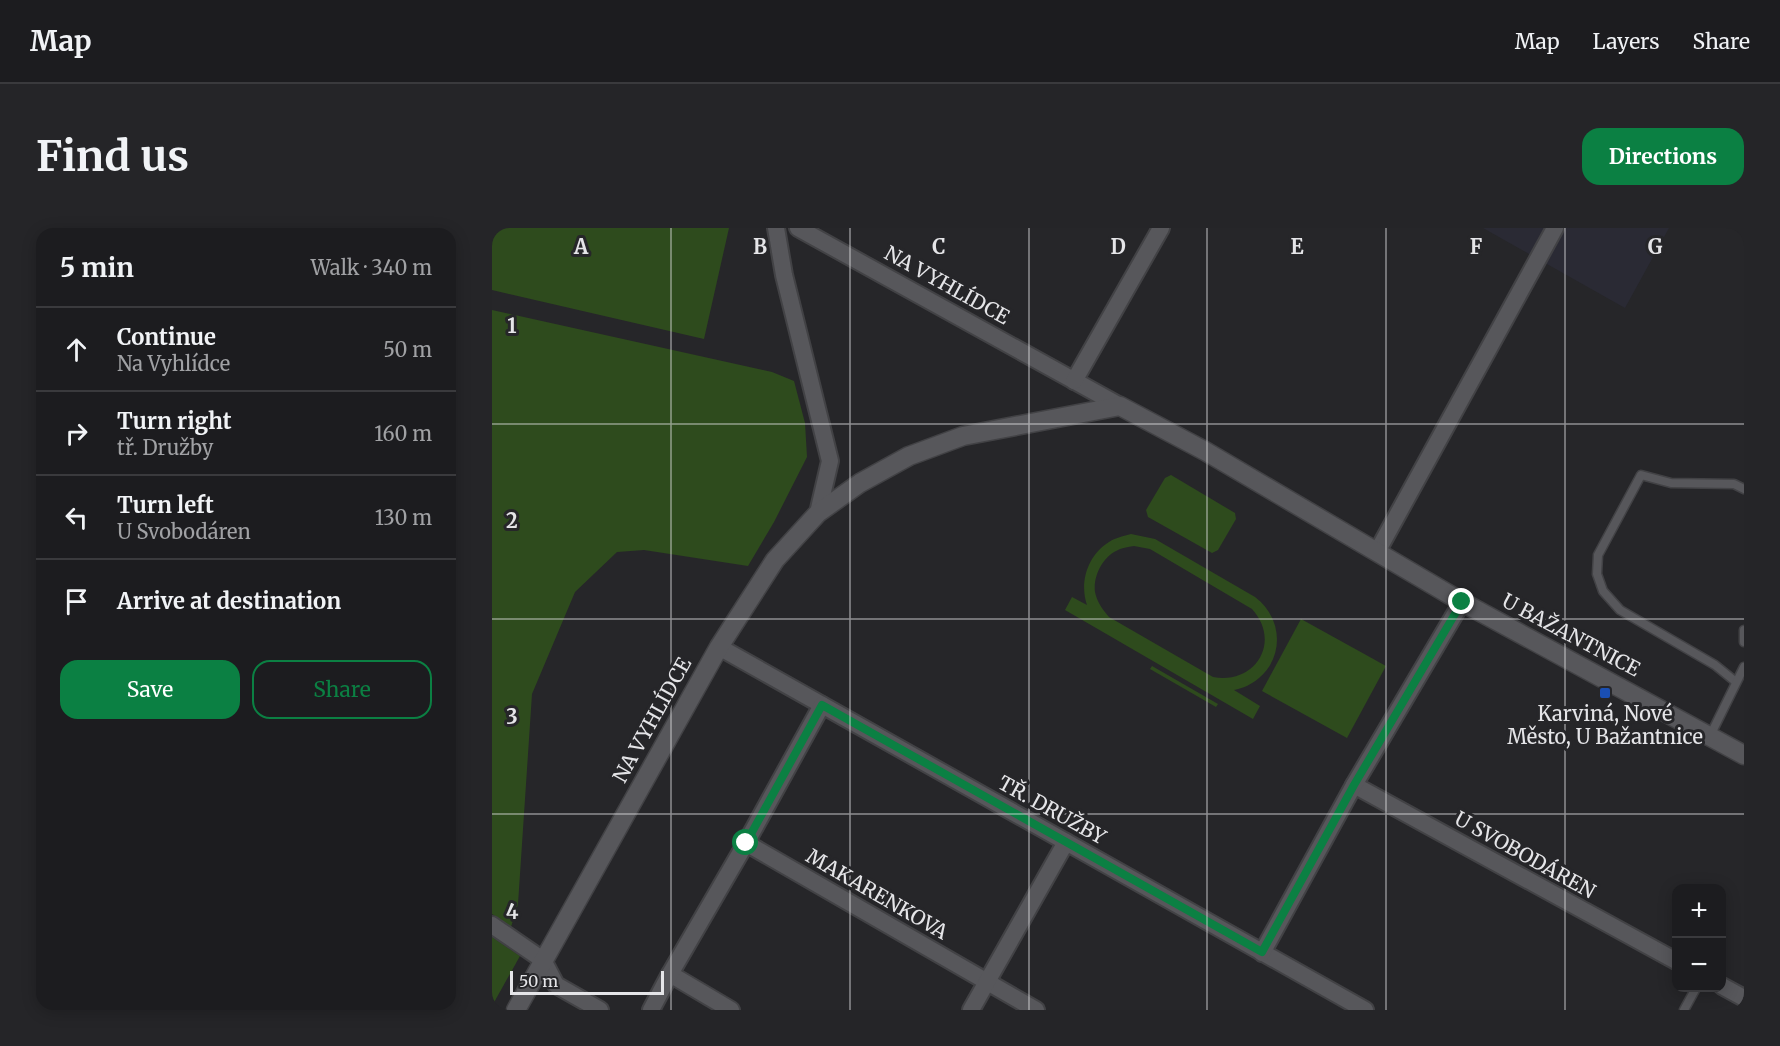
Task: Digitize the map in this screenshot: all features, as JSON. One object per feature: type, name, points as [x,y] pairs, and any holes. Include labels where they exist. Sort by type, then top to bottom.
[{"type":"street","name":"NA VYHLÍDCE","points":[[776,228],[784,275],[830,460],[818,513]]},
{"type":"street","name":"NA VYHLÍDCE","points":[[798,228],[1120,406]]},
{"type":"street","points":[[1074,381],[1161,228]]},
{"type":"street","points":[[1377,552],[1555,228]]},
{"type":"street","name":"NA VYHLÍDCE","points":[[516,1010],[719,647],[775,560],[818,513],[884,469],[909,456],[963,436],[1120,406]]},
{"type":"street","name":"U BAŽANTNICE","points":[[1120,406],[1205,451],[1462,602],[1744,755]]},
{"type":"street","points":[[1262,952],[1354,785],[1462,602]]},
{"type":"street","name":"TŘ. DRUŽBY","points":[[719,647],[1365,1010]]},
{"type":"street","points":[[651,1010],[822,705]]},
{"type":"street","name":"U SVOBODÁREN","points":[[1354,785],[1672,959]]},
{"type":"street","points":[[971,1010],[1066,842]]},
{"type":"street","name":"MAKARENKOVA","points":[[746,843],[1036,1010]]},
{"type":"street","points":[[492,925],[543,960],[556,985],[600,1010]]},
{"type":"street","points":[[670,974],[731,1010]]},
{"type":"street","points":[[1726,988],[1744,998]]},
{"type":"lane","points":[[1736,682],[1715,665],[1620,610],[1603,591],[1597,574],[1598,555],[1641,475],[1671,483],[1734,484],[1744,489]]},
{"type":"lane","points":[[1744,630],[1744,642]]},
{"type":"lane","points":[[1710,736],[1744,667]]},
{"type":"lane","points":[[1684,1010],[1693,992]]},
{"type":"shaded area","points":[[1483,228],[1669,228],[1625,308]]},
{"type":"green space","points":[[492,228],[729,228],[704,339],[492,290]]},
{"type":"green space","points":[[492,310],[772,372],[794,381],[805,423],[807,457],[774,522],[748,566],[644,550],[617,552],[575,592],[532,694],[518,904],[511,927],[492,914]]},
{"type":"green space","points":[[1171,475],[1235,513],[1236,519],[1218,550],[1212,553],[1148,517],[1146,510],[1165,478]]},
{"type":"green space","points":[[1131,534],[1155,539],[1255,597],[1271,615],[1277,637],[1273,659],[1256,680],[1234,690],[1260,706],[1253,719],[1065,610],[1072,597],[1087,605],[1084,587],[1087,570],[1102,547],[1117,538]],"holes":[[[1134,546],[1150,549],[1252,609],[1261,622],[1264,635],[1264,647],[1260,658],[1252,668],[1228,678],[1213,677],[1109,617],[1102,609],[1095,592],[1095,580],[1103,563],[1111,554],[1122,548]]]},
{"type":"green space","points":[[1301,619],[1386,666],[1347,738],[1262,691]]},
{"type":"green space","points":[[1152,666],[1218,704],[1216,707],[1150,669]]},
{"type":"green space","points":[[492,937],[520,956],[492,1006]]},
{"type":"place","name":"Karviná, Nové Město, U Bažantnice","points":[[1605,693]]},
{"type":"route","points":[[746,843],[822,705],[1262,952],[1354,785],[1462,602]]}]
